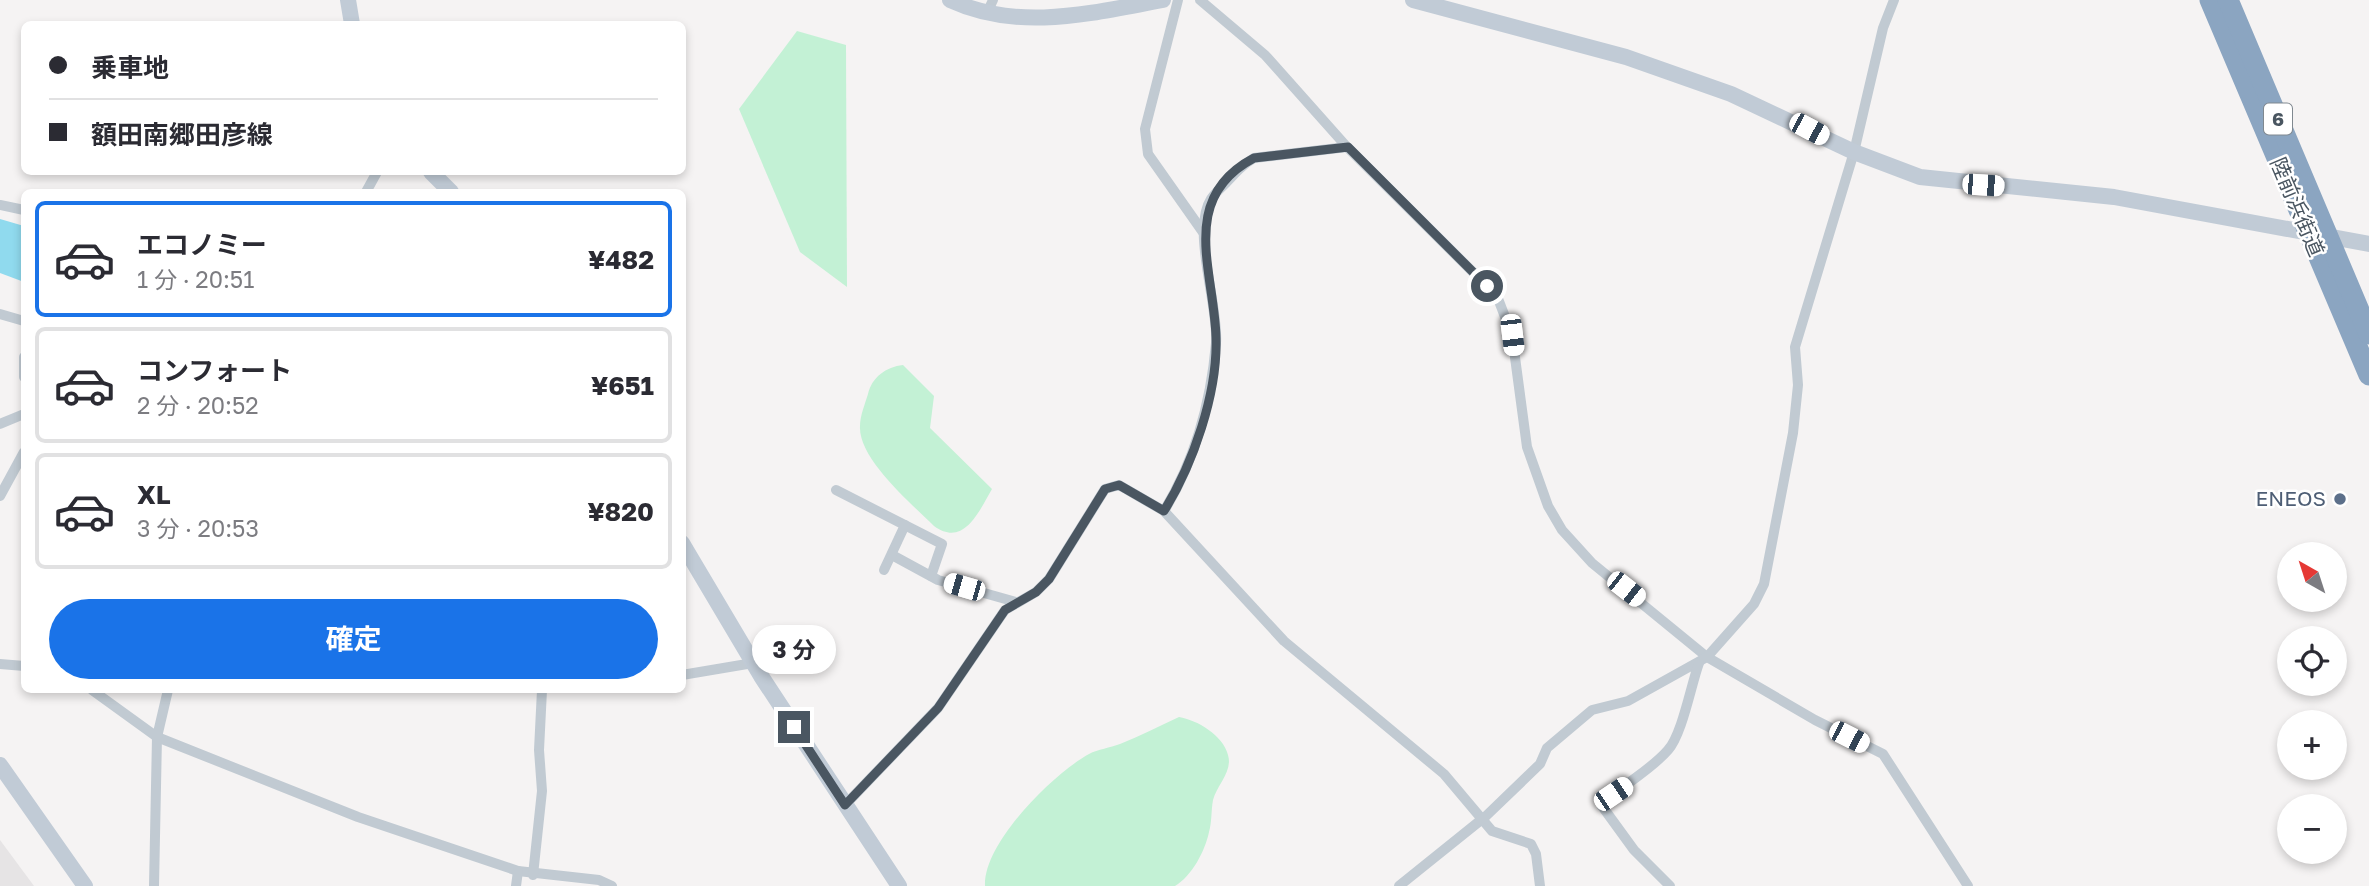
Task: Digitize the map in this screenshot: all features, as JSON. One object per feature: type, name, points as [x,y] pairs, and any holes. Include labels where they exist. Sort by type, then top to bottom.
[{"type":"highway","name":"陸前浜街道","points":[[2210,0],[2319,237],[2369,334]]},
{"type":"highway","name":"陸前浜街道","points":[[2228,0],[2369,374]]},
{"type":"street","points":[[348,0],[352,21]]},
{"type":"street","points":[[950,0],[990,7],[1021,19],[1067,17],[1163,0]]},
{"type":"street","points":[[1178,0],[1145,129],[1148,154],[1205,235]]},
{"type":"street","points":[[1200,0],[1265,55],[1348,147],[1497,296],[1512,335],[1527,447],[1548,506],[1562,530],[1592,563],[1703,660],[1883,754],[1968,886]]},
{"type":"street","points":[[1413,0],[1626,57],[1731,94],[1854,152],[1920,177],[2114,197],[2319,237],[2369,244]]},
{"type":"street","points":[[1399,886],[1480,819],[1540,764],[1547,748],[1592,710],[1629,701],[1703,660],[1754,604],[1764,584],[1793,433],[1798,385],[1795,347],[1854,152],[1883,28],[1894,0]]},
{"type":"street","points":[[1164,511],[1184,479],[1202,422],[1212,376],[1216,338],[1205,235],[1210,200],[1242,164],[1254,158],[1348,147]]},
{"type":"street","points":[[434,175],[448,189]]},
{"type":"street","points":[[0,205],[21,209]]},
{"type":"street","points":[[0,314],[21,320]]},
{"type":"street","points":[[0,424],[21,415]]},
{"type":"street","points":[[0,496],[21,458]]},
{"type":"street","points":[[845,805],[938,708],[1005,610],[1036,592],[1049,579],[1100,498],[1112,485],[1138,494],[1164,511],[1284,641],[1444,774],[1492,831],[1531,844],[1536,855],[1540,886]]},
{"type":"street","points":[[836,490],[942,544],[931,576]]},
{"type":"street","points":[[884,570],[905,525]]},
{"type":"street","points":[[686,550],[753,663],[899,886]]},
{"type":"street","points":[[892,555],[931,576],[1016,602]]},
{"type":"street","points":[[1670,886],[1634,850],[1602,806],[1670,748],[1681,728],[1686,701],[1703,660]]},
{"type":"street","points":[[686,674],[753,663]]},
{"type":"street","points":[[0,664],[21,666]]},
{"type":"street","points":[[96,693],[157,737],[358,817],[518,871],[599,880],[612,886]]},
{"type":"street","points":[[154,886],[157,737],[167,693]]},
{"type":"street","points":[[533,874],[542,791],[539,750],[542,693]]},
{"type":"street","points":[[0,765],[85,886]]},
{"type":"street","points":[[516,886],[518,871]]},
{"type":"shaded area","points":[[0,840],[34,886],[0,886]]},
{"type":"green space","points":[[797,31],[846,45],[847,287],[800,252],[739,109]]},
{"type":"green space","points":[[903,365],[934,396],[930,428],[992,489],[976,516],[962,530],[954,533],[934,526],[900,493],[877,466],[862,439],[861,418],[870,388],[876,378],[886,371]]},
{"type":"green space","points":[[1179,717],[1194,721],[1215,735],[1225,748],[1229,761],[1227,772],[1213,800],[1210,828],[1204,847],[1192,870],[1181,882],[1175,886],[985,886],[987,869],[995,850],[1023,811],[1057,777],[1089,754],[1120,744]]},
{"type":"water","points":[[0,219],[21,225],[21,281],[0,273]]},
{"type":"place","name":"ENEOS","points":[[2340,499]]},
{"type":"route","points":[[794,727],[845,805],[938,708],[1005,610],[1036,592],[1049,579],[1105,489],[1119,485],[1164,511],[1184,479],[1202,422],[1212,376],[1216,338],[1205,235],[1207,209],[1210,200],[1242,164],[1254,158],[1348,147],[1487,286]]}]
